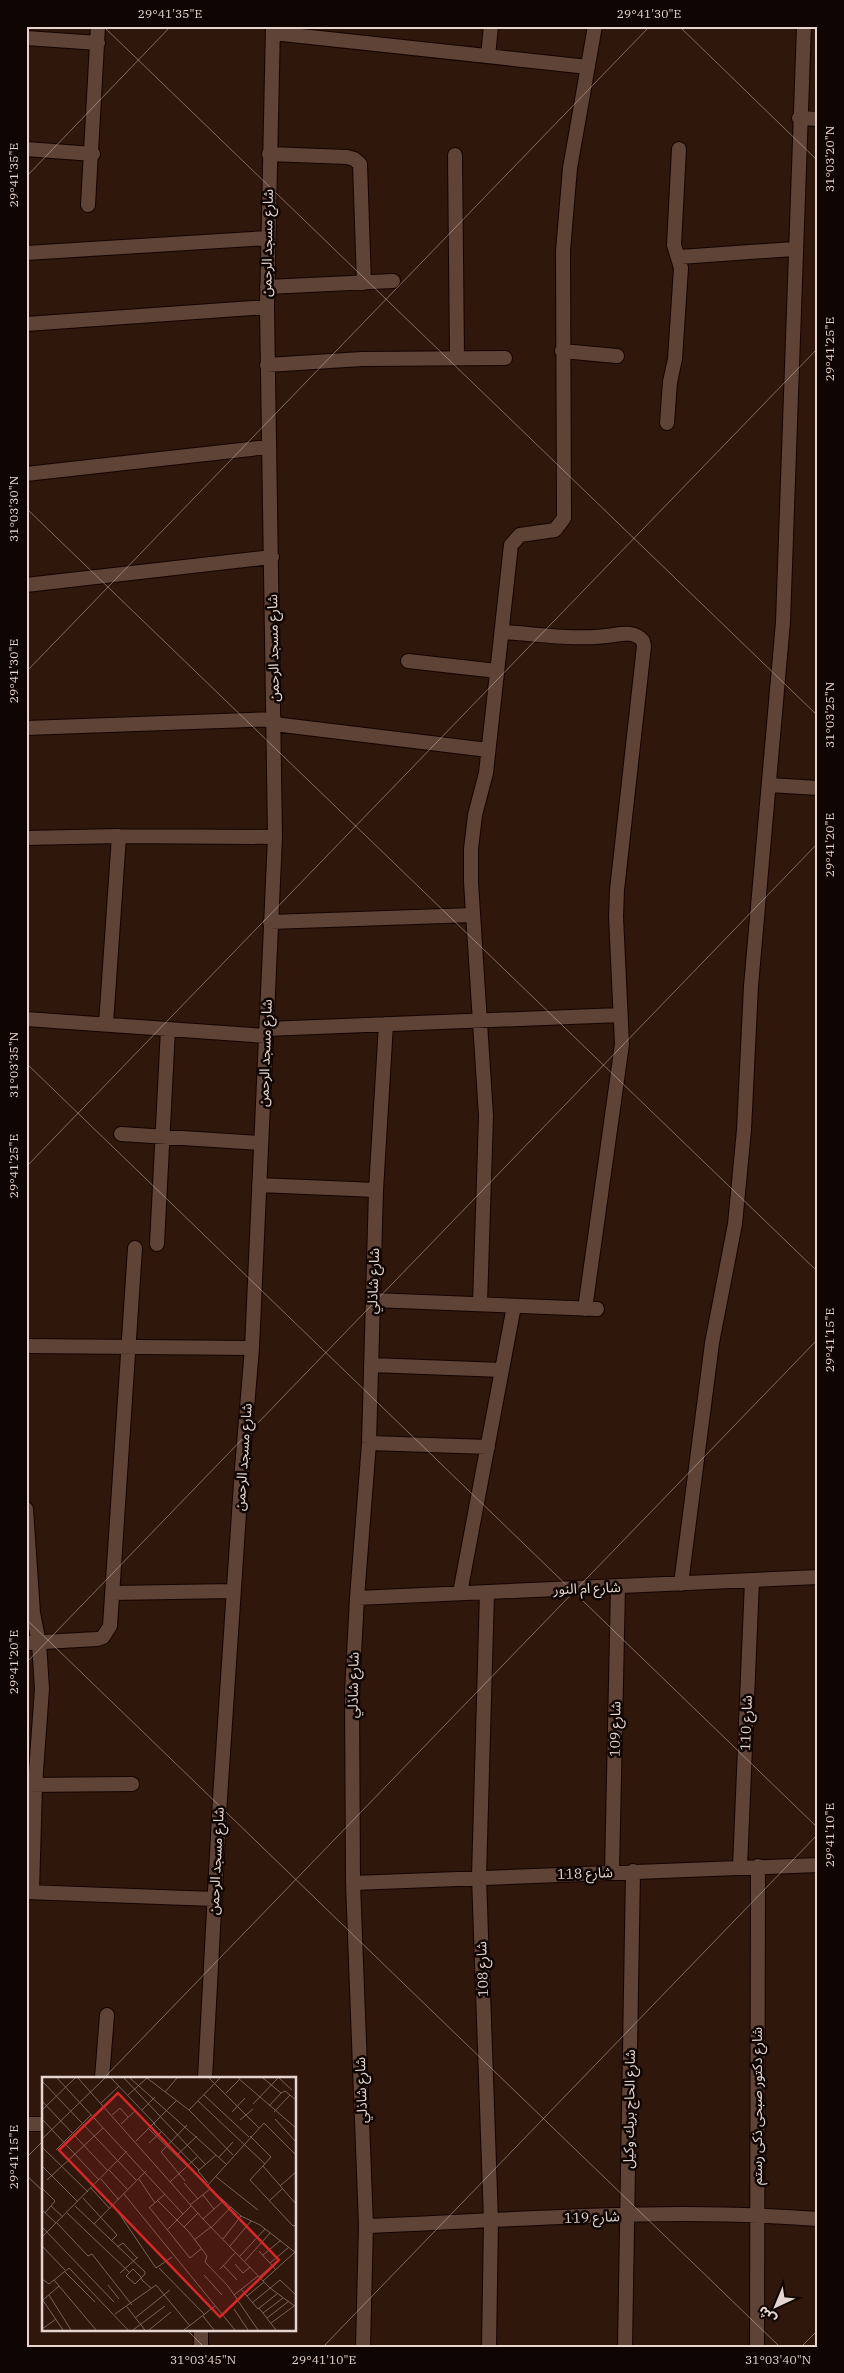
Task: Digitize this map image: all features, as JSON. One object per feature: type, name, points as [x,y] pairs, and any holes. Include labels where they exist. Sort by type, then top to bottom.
[{"type":"street","points":[[88,205],[93,154],[98,26]]},
{"type":"street","points":[[488,56],[491,26]]},
{"type":"street","points":[[480,1304],[486,1116],[473,915],[471,849],[475,815],[486,773],[511,545],[520,536],[555,530],[564,518],[562,352],[563,260],[566,212],[570,168],[595,26]]},
{"type":"street","points":[[681,1584],[712,1343],[735,1224],[744,1130],[751,986],[783,622],[794,249],[804,26]]},
{"type":"street","points":[[273,29],[588,67]]},
{"type":"street","name":"شارع مسجد الرحمن","points":[[205,2077],[233,1591],[252,1348],[275,837],[272,557],[266,308],[273,29]]},
{"type":"street","points":[[26,38],[98,43]]},
{"type":"street","points":[[799,118],[818,119]]},
{"type":"street","points":[[26,148],[93,154]]},
{"type":"street","points":[[667,423],[670,382],[675,359],[682,268],[680,257],[674,245],[678,149]]},
{"type":"street","points":[[269,154],[347,158],[354,159],[360,164],[364,283]]},
{"type":"street","points":[[456,155],[456,357]]},
{"type":"street","points":[[26,252],[267,238]]},
{"type":"street","points":[[680,257],[794,249]]},
{"type":"street","points":[[267,287],[393,282]]},
{"type":"street","points":[[26,324],[266,308]]},
{"type":"street","points":[[562,352],[617,356]]},
{"type":"street","points":[[267,365],[362,359],[505,358]]},
{"type":"street","points":[[26,474],[268,447]]},
{"type":"street","points":[[26,585],[272,557]]},
{"type":"street","points":[[373,1300],[591,1309],[622,1044],[616,917],[617,890],[643,641],[635,635],[624,634],[590,638],[502,632]]},
{"type":"street","points":[[408,662],[497,672]]},
{"type":"street","points":[[26,728],[274,722],[488,750]]},
{"type":"street","points":[[768,785],[818,788]]},
{"type":"street","points":[[26,838],[119,836],[275,837]]},
{"type":"street","points":[[106,1024],[119,836]]},
{"type":"street","points":[[270,922],[473,915]]},
{"type":"street","points":[[26,1019],[168,1029],[266,1032],[386,1024],[620,1015]]},
{"type":"street","name":"شارع شاذلي","points":[[363,2347],[366,2226],[353,1882],[352,1692],[356,1598],[369,1443],[376,1190],[386,1024]]},
{"type":"street","points":[[157,1244],[168,1029]]},
{"type":"street","points":[[121,1134],[261,1143]]},
{"type":"street","points":[[259,1185],[376,1190]]},
{"type":"street","points":[[32,1643],[103,1637],[110,1626],[135,1248]]},
{"type":"street","points":[[460,1593],[514,1306]]},
{"type":"street","points":[[26,1346],[252,1348]]},
{"type":"street","points":[[371,1365],[502,1370]]},
{"type":"street","points":[[369,1443],[488,1446]]},
{"type":"street","points":[[26,1508],[33,1613],[32,1643],[42,1699],[31,1785],[29,1892],[214,1899]]},
{"type":"street","name":"شارع ام النور","points":[[356,1598],[818,1578]]},
{"type":"street","name":"شارع 110","points":[[740,1867],[752,1580]]},
{"type":"street","name":"شارع 109","points":[[612,1872],[618,1586]]},
{"type":"street","points":[[112,1593],[233,1591]]},
{"type":"street","name":"شارع 108","points":[[487,1592],[479,1877],[491,2221],[489,2347]]},
{"type":"street","points":[[31,1785],[132,1784]]},
{"type":"street","name":"شارع 118","points":[[353,1882],[818,1864]]},
{"type":"street","name":"شارع دكتور صبحى ذكى رستم","points":[[757,2347],[758,1866]]},
{"type":"street","name":"شارع الحاج بريك وكيل","points":[[625,2347],[633,1871]]},
{"type":"street","points":[[102,2077],[107,2015]]},
{"type":"street","points":[[26,2124],[42,2124]]},
{"type":"street","name":"شارع 119","points":[[366,2226],[627,2216],[758,2214],[818,2219]]},
{"type":"street","points":[[202,2330],[202,2347]]}]
